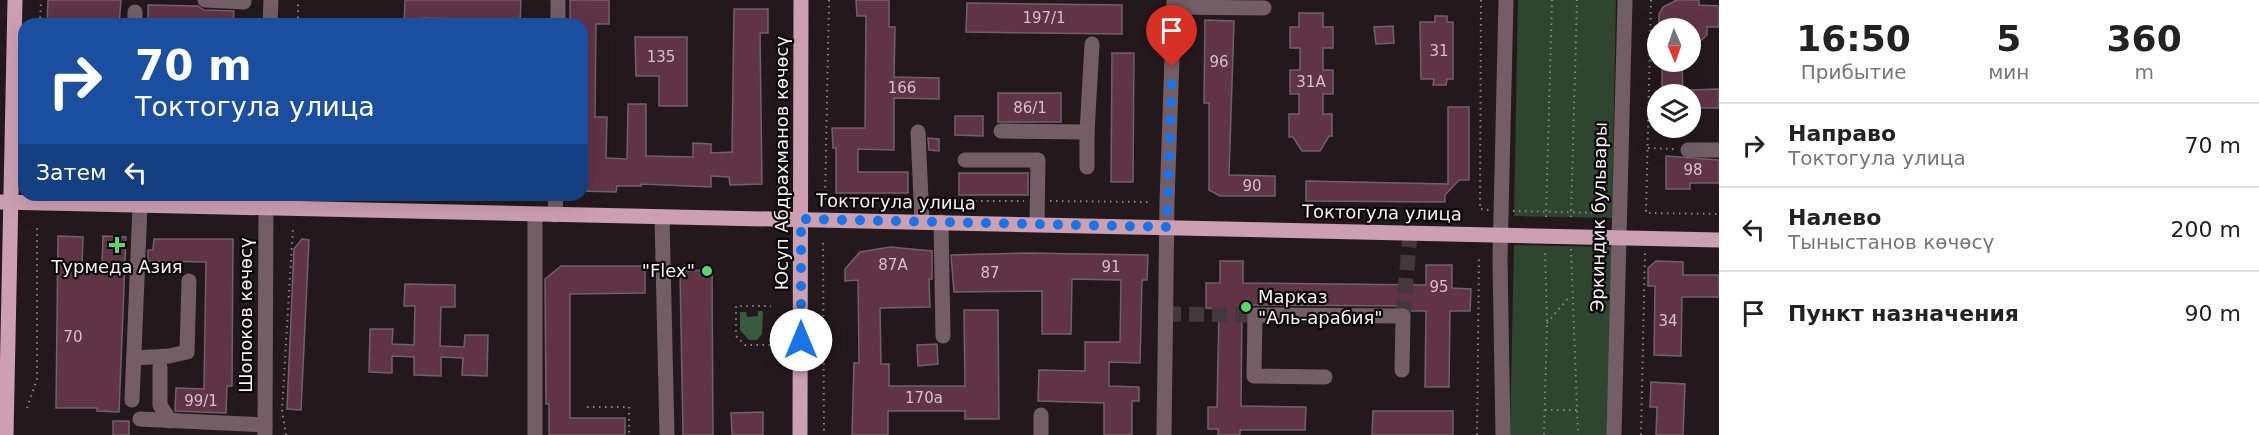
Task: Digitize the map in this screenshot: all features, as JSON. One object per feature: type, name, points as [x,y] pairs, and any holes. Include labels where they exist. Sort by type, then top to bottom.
[{"type":"main road","points":[[6,435],[5,202],[18,121],[15,0]]},
{"type":"main road","name":"Юсуп Абдрахманов көчөсү","points":[[800,435],[801,0]]},
{"type":"main road","name":"Токтогула улица","points":[[5,202],[141,206],[266,202],[555,215],[1719,240]]},
{"type":"street","points":[[205,0],[244,2]]},
{"type":"street","points":[[270,18],[271,0]]},
{"type":"street","points":[[558,0],[558,18]]},
{"type":"street","points":[[1503,435],[1501,211],[1506,0]]},
{"type":"street","name":"Эркиндик бульвары","points":[[1614,435],[1625,0]]},
{"type":"street","points":[[1164,435],[1167,227],[1174,4],[1264,8]]},
{"type":"street","points":[[1087,167],[1092,44]]},
{"type":"street","points":[[1001,131],[1088,132]]},
{"type":"street","points":[[918,132],[922,222]]},
{"type":"street","points":[[1688,150],[1719,150]]},
{"type":"street","points":[[965,160],[1038,160],[1037,224]]},
{"type":"street","points":[[555,215],[556,201]]},
{"type":"street","name":"Шопоков көчөсү","points":[[265,430],[266,202]]},
{"type":"street","points":[[132,400],[141,206]]},
{"type":"street","points":[[535,214],[535,435]]},
{"type":"street","points":[[662,217],[667,435]]},
{"type":"street","points":[[941,222],[943,336]]},
{"type":"street","points":[[134,358],[169,356],[188,352],[189,281]]},
{"type":"street","points":[[1325,377],[1254,376],[1255,315],[1403,316],[1402,370]]},
{"type":"street","points":[[160,367],[160,405],[170,421]]},
{"type":"street","points":[[1041,414],[1041,435]]},
{"type":"street","points":[[140,419],[265,430]]},
{"type":"path","points":[[40,18],[41,0]]},
{"type":"path","points":[[298,0],[298,18]]},
{"type":"path","points":[[829,0],[825,200],[1150,202]]},
{"type":"path","points":[[1481,0],[1480,209],[1606,213]]},
{"type":"path","points":[[1546,217],[1552,0]]},
{"type":"path","points":[[1571,218],[1577,0]]},
{"type":"path","points":[[1651,0],[1646,213],[1719,214]]},
{"type":"path","points":[[1648,148],[1688,150]]},
{"type":"path","points":[[27,408],[37,379],[37,226]]},
{"type":"path","points":[[286,435],[282,410],[293,227]]},
{"type":"path","points":[[823,243],[824,435]]},
{"type":"path","points":[[1571,246],[1570,295],[1579,410],[1578,435]]},
{"type":"path","points":[[1544,435],[1547,323],[1545,249]]},
{"type":"path","points":[[1641,435],[1645,251]]},
{"type":"path","points":[[1477,435],[1479,257]]},
{"type":"path","points":[[1547,323],[1570,295]]},
{"type":"path","points":[[770,345],[746,345],[736,336],[736,306],[771,306]]},
{"type":"path","points":[[587,407],[629,407],[629,435]]},
{"type":"path","points":[[1545,410],[1579,410]]},
{"type":"shaded area","points":[[1518,0],[1616,0],[1612,218],[1514,216]]},
{"type":"shaded area","points":[[1514,245],[1612,247],[1608,435],[1510,435]]},
{"type":"shaded area","points":[[758,311],[763,311],[762,334],[757,340],[749,340],[740,330],[740,312],[746,312],[747,317],[758,316]]},
{"type":"building","points":[[48,0],[121,0],[120,18],[47,18]]},
{"type":"building","points":[[405,0],[521,0],[520,18],[404,18]]},
{"type":"building","points":[[570,0],[609,0],[609,24],[596,24],[595,117],[607,117],[606,158],[627,159],[628,104],[646,104],[646,156],[693,157],[693,143],[711,144],[711,153],[732,152],[734,9],[768,9],[768,33],[760,33],[762,184],[730,185],[729,177],[711,176],[711,187],[641,184],[641,186],[617,186],[616,192],[588,191],[588,18],[570,18]]},
{"type":"building","points":[[856,0],[889,0],[889,27],[895,27],[894,77],[939,78],[939,99],[894,98],[894,150],[858,149],[858,172],[908,172],[908,193],[836,193],[836,148],[833,148],[832,128],[865,128],[866,16],[857,16]]},
{"type":"building","points":[[1677,0],[1699,0],[1699,5],[1719,6],[1719,27],[1707,27],[1707,35],[1701,40],[1701,18],[1659,18],[1663,7]]},
{"type":"building","points":[[967,3],[1122,5],[1122,34],[966,32]]},
{"type":"building","points":[[148,5],[198,6],[204,10],[234,11],[233,18],[148,18]]},
{"type":"building","points":[[1299,13],[1323,13],[1323,27],[1333,27],[1333,48],[1323,48],[1323,70],[1333,70],[1333,94],[1323,94],[1323,114],[1332,114],[1332,136],[1329,136],[1320,151],[1302,151],[1293,137],[1289,137],[1289,114],[1299,114],[1299,94],[1290,94],[1290,70],[1300,70],[1300,48],[1290,48],[1290,27],[1299,27]]},
{"type":"building","points":[[1435,16],[1447,16],[1447,22],[1453,22],[1453,79],[1447,79],[1446,85],[1433,85],[1434,79],[1421,79],[1420,22],[1435,22]]},
{"type":"building","points":[[1205,20],[1234,21],[1229,175],[1275,176],[1275,196],[1220,196],[1209,190],[1209,103],[1204,103]]},
{"type":"building","points":[[1393,26],[1394,43],[1376,44],[1374,27]]},
{"type":"building","points":[[635,37],[687,37],[687,106],[659,106],[659,76],[636,76]]},
{"type":"building","points":[[1112,53],[1134,53],[1133,182],[1111,182]]},
{"type":"building","points":[[1662,72],[1682,72],[1683,84],[1662,84]]},
{"type":"building","points":[[1719,89],[1719,108],[1701,108],[1701,90]]},
{"type":"building","points":[[998,93],[1061,93],[1061,122],[998,122]]},
{"type":"building","points":[[1448,107],[1469,107],[1469,180],[1459,180],[1445,195],[1445,202],[1306,201],[1306,181],[1448,184]]},
{"type":"building","points":[[955,116],[983,116],[983,136],[955,135]]},
{"type":"building","points":[[928,138],[939,139],[939,151],[929,150]]},
{"type":"building","points":[[1666,156],[1719,160],[1719,183],[1690,183],[1690,189],[1666,189]]},
{"type":"building","points":[[959,173],[1028,173],[1028,195],[959,195]]},
{"type":"building","points":[[58,236],[83,237],[82,267],[102,267],[103,236],[126,237],[119,412],[97,411],[97,408],[56,408]]},
{"type":"building","points":[[154,239],[233,239],[232,386],[227,386],[226,413],[175,411],[176,388],[204,389],[206,262],[148,261],[148,250],[153,250]]},
{"type":"building","points":[[302,239],[309,240],[301,410],[287,409],[294,249]]},
{"type":"building","points":[[890,247],[932,251],[932,279],[929,279],[930,307],[880,308],[881,364],[889,364],[889,386],[965,386],[964,310],[998,310],[999,419],[965,419],[965,411],[888,411],[888,435],[852,435],[854,363],[859,363],[858,280],[845,281],[845,269],[860,252]]},
{"type":"building","points":[[1026,253],[1148,255],[1147,280],[1142,280],[1140,363],[1109,362],[1109,386],[1139,387],[1139,401],[1132,401],[1132,435],[1104,435],[1104,403],[1038,401],[1039,370],[1085,371],[1085,342],[1120,342],[1121,280],[1072,279],[1071,334],[1042,334],[1042,291],[954,292],[951,255]]},
{"type":"building","points":[[1220,261],[1243,261],[1243,283],[1426,285],[1426,265],[1452,265],[1452,288],[1471,289],[1470,311],[1450,311],[1449,387],[1425,387],[1426,311],[1411,311],[1403,306],[1254,305],[1242,309],[1241,406],[1306,407],[1305,430],[1240,430],[1240,435],[1218,435],[1218,429],[1208,429],[1208,407],[1217,407],[1219,309],[1206,308],[1206,283],[1220,283]]},
{"type":"building","points":[[1656,261],[1683,262],[1683,275],[1719,275],[1719,297],[1682,297],[1681,356],[1654,355],[1655,286],[1648,286],[1648,268]]},
{"type":"building","points":[[561,266],[645,266],[645,293],[570,294],[570,418],[625,418],[625,435],[549,435],[549,404],[546,404],[545,279]]},
{"type":"building","points":[[712,270],[713,435],[683,435],[680,271]]},
{"type":"building","points":[[405,284],[455,285],[455,307],[441,307],[440,346],[464,347],[465,335],[488,335],[487,376],[462,375],[463,358],[441,357],[441,376],[414,375],[414,357],[392,356],[392,373],[369,372],[370,329],[393,329],[392,344],[414,345],[415,306],[404,306]]},
{"type":"building","points":[[937,344],[938,364],[918,366],[917,345]]},
{"type":"building","points":[[1651,382],[1685,384],[1683,435],[1656,435],[1657,407],[1650,407]]},
{"type":"building","points":[[1373,411],[1453,411],[1453,435],[1372,435]]},
{"type":"building","points":[[763,412],[763,435],[732,435],[731,413]]},
{"type":"building","points":[[113,421],[129,421],[129,435],[113,435]]},
{"type":"tunnel","points":[[1403,316],[1410,234]]},
{"type":"tunnel","points":[[1166,314],[1255,315]]},
{"type":"place","name":"Турмеда Азия","points":[[117,245]]},
{"type":"place","name":"\"Flex\"","points":[[707,271]]},
{"type":"place","name":"Марказ \"Аль-арабия\"","points":[[1246,307]]},
{"type":"route","points":[[801,340],[801,219],[1167,227],[1172,67]]}]
